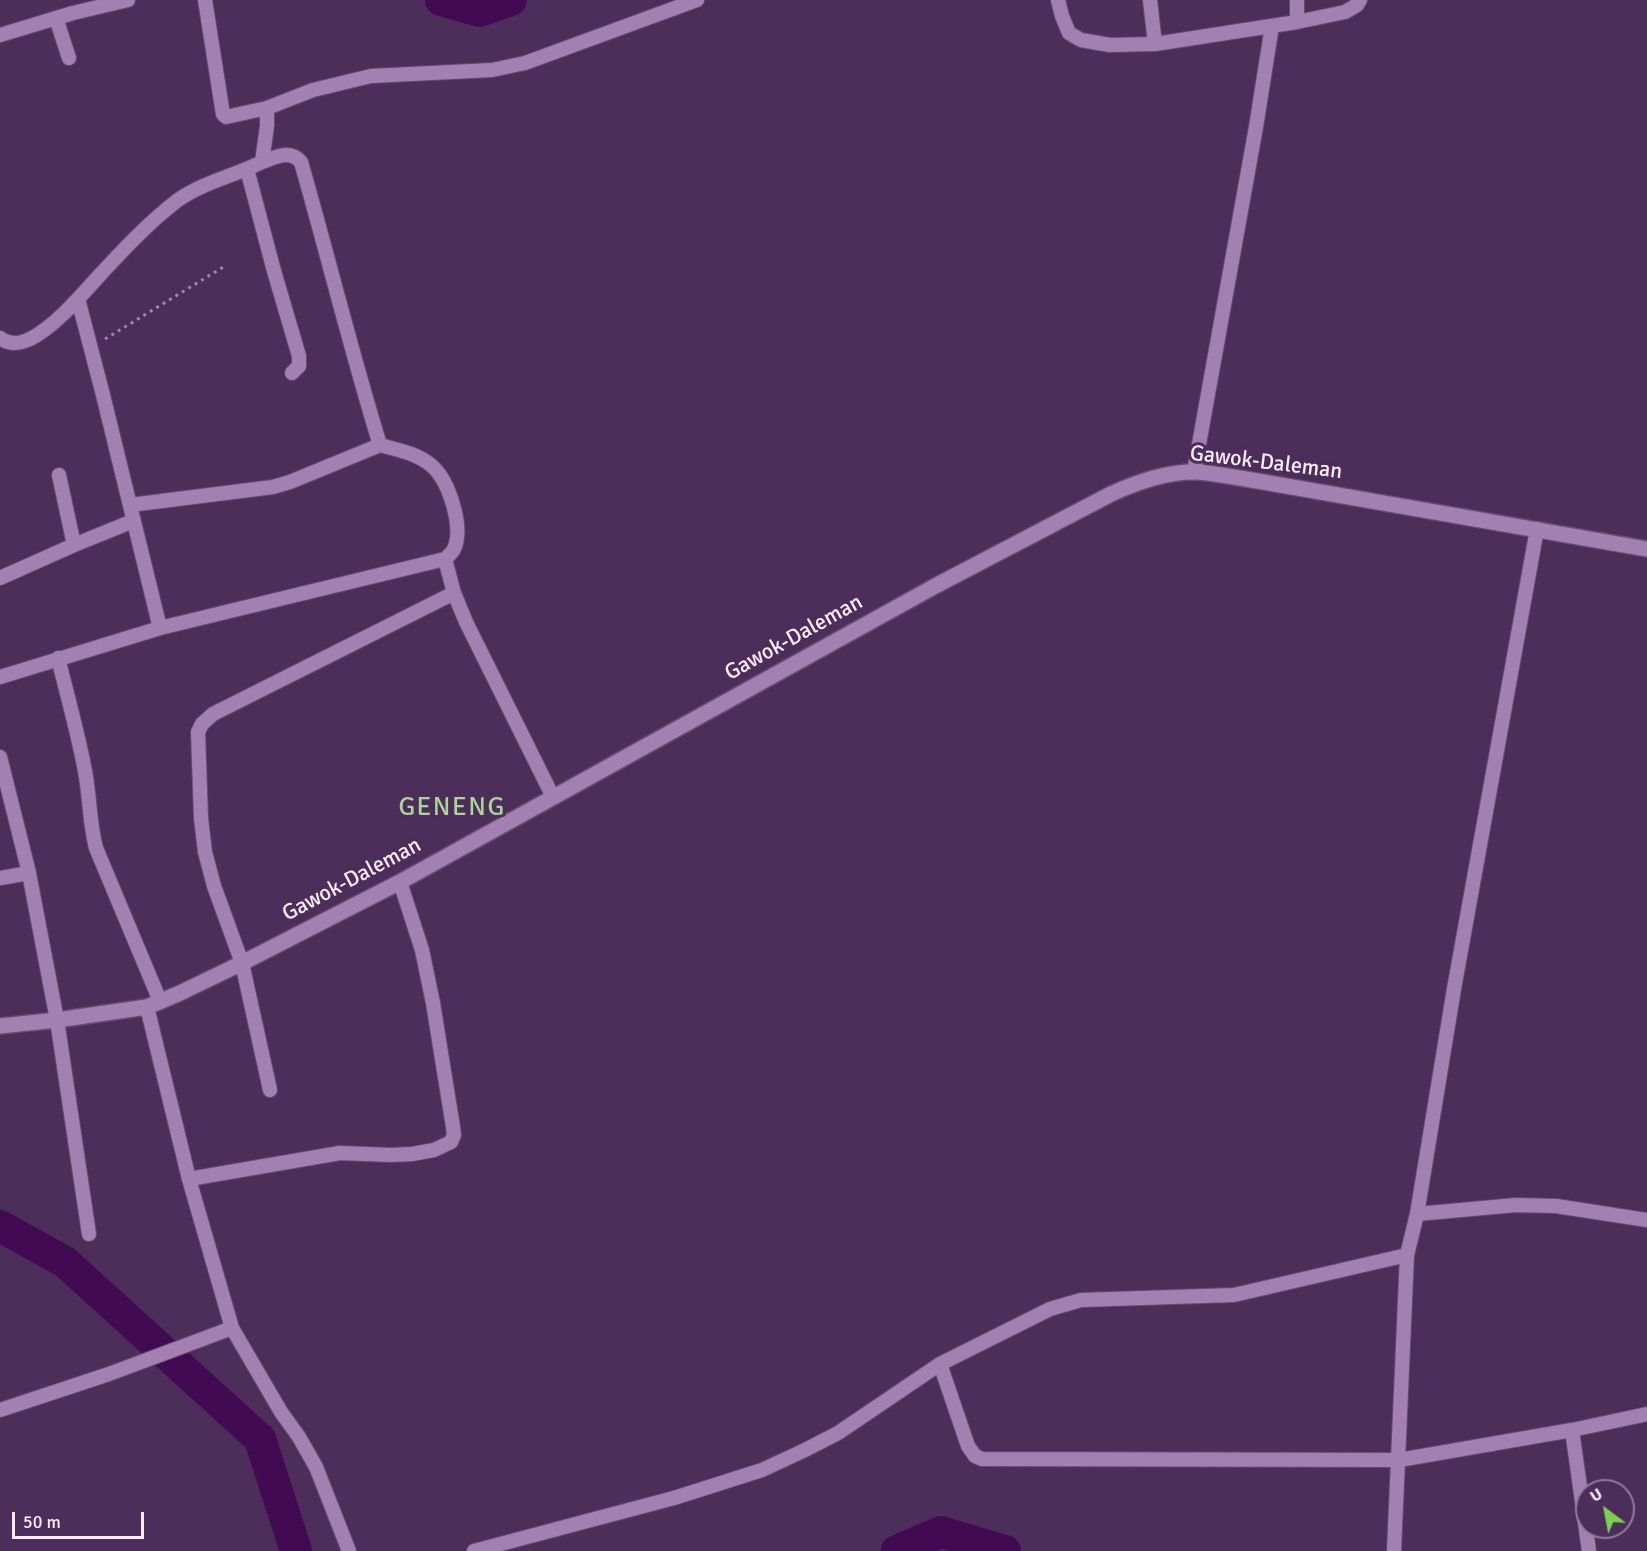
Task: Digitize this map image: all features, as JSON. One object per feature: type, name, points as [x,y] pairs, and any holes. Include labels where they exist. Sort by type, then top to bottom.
[{"type":"street","points":[[0,35],[128,0]]},
{"type":"street","points":[[205,0],[223,114],[226,117],[267,116],[313,90],[371,76],[492,70],[525,63],[697,0]]},
{"type":"street","points":[[1058,0],[1069,33],[1081,40],[1110,45],[1155,44],[1272,31],[1297,22],[1345,12],[1358,5],[1360,0]]},
{"type":"street","points":[[1150,0],[1155,44]]},
{"type":"street","points":[[1297,22],[1298,0]]},
{"type":"street","points":[[56,18],[69,58]]},
{"type":"street","points":[[1194,472],[1272,31]]},
{"type":"street","points":[[262,162],[267,116]]},
{"type":"street","points":[[0,338],[14,344],[30,339],[45,330],[140,234],[195,189],[262,162],[290,154],[301,162],[357,370],[380,445]]},
{"type":"street","points":[[247,169],[299,356],[299,366],[292,373]]},
{"type":"street","points":[[78,299],[160,627]]},
{"type":"street","points":[[0,677],[160,627],[445,559],[454,550],[457,536],[457,519],[442,476],[417,455],[380,445],[273,487],[130,505]]},
{"type":"street","name":"Gawok-Daleman","points":[[0,1026],[57,1020],[153,1004],[242,963],[400,882],[916,596],[1130,485],[1159,477],[1194,472],[1246,479],[1647,549]]},
{"type":"street","points":[[59,475],[74,544]]},
{"type":"street","points":[[0,578],[74,544],[133,521]]},
{"type":"street","points":[[1394,1551],[1407,1255],[1537,529]]},
{"type":"street","points":[[445,559],[454,593],[466,622],[553,797]]},
{"type":"street","points":[[270,1090],[242,963],[214,886],[205,852],[201,818],[198,732],[202,724],[213,714],[454,593]]},
{"type":"street","points":[[58,658],[84,764],[96,849],[153,1004],[189,1179],[232,1328],[316,1467],[349,1551]]},
{"type":"street","points":[[0,757],[29,873],[57,1020],[89,1234]]},
{"type":"street","points":[[0,878],[29,873]]},
{"type":"street","points":[[189,1179],[340,1153],[412,1154],[434,1150],[451,1142],[453,1127],[433,1002],[422,950],[400,882]]},
{"type":"street","points":[[1416,1214],[1516,1205],[1557,1206],[1647,1220]]},
{"type":"street","points":[[474,1551],[674,1498],[762,1470],[838,1433],[940,1364],[1068,1302],[1234,1296],[1407,1255]]},
{"type":"street","points":[[0,1410],[52,1394],[232,1328]]},
{"type":"street","points":[[940,1364],[968,1446],[975,1456],[982,1459],[1399,1460],[1572,1430],[1647,1414]]},
{"type":"street","points":[[1572,1430],[1589,1551]]},
{"type":"path","points":[[90,348],[225,266]]},
{"type":"waterway","points":[[441,0],[479,11],[511,0]]},
{"type":"waterway","points":[[0,1226],[65,1262],[260,1439],[296,1551]]},
{"type":"waterway","points":[[897,1551],[941,1532],[1005,1551]]},
{"type":"district","name":"GENENG","points":[[452,808]]}]
